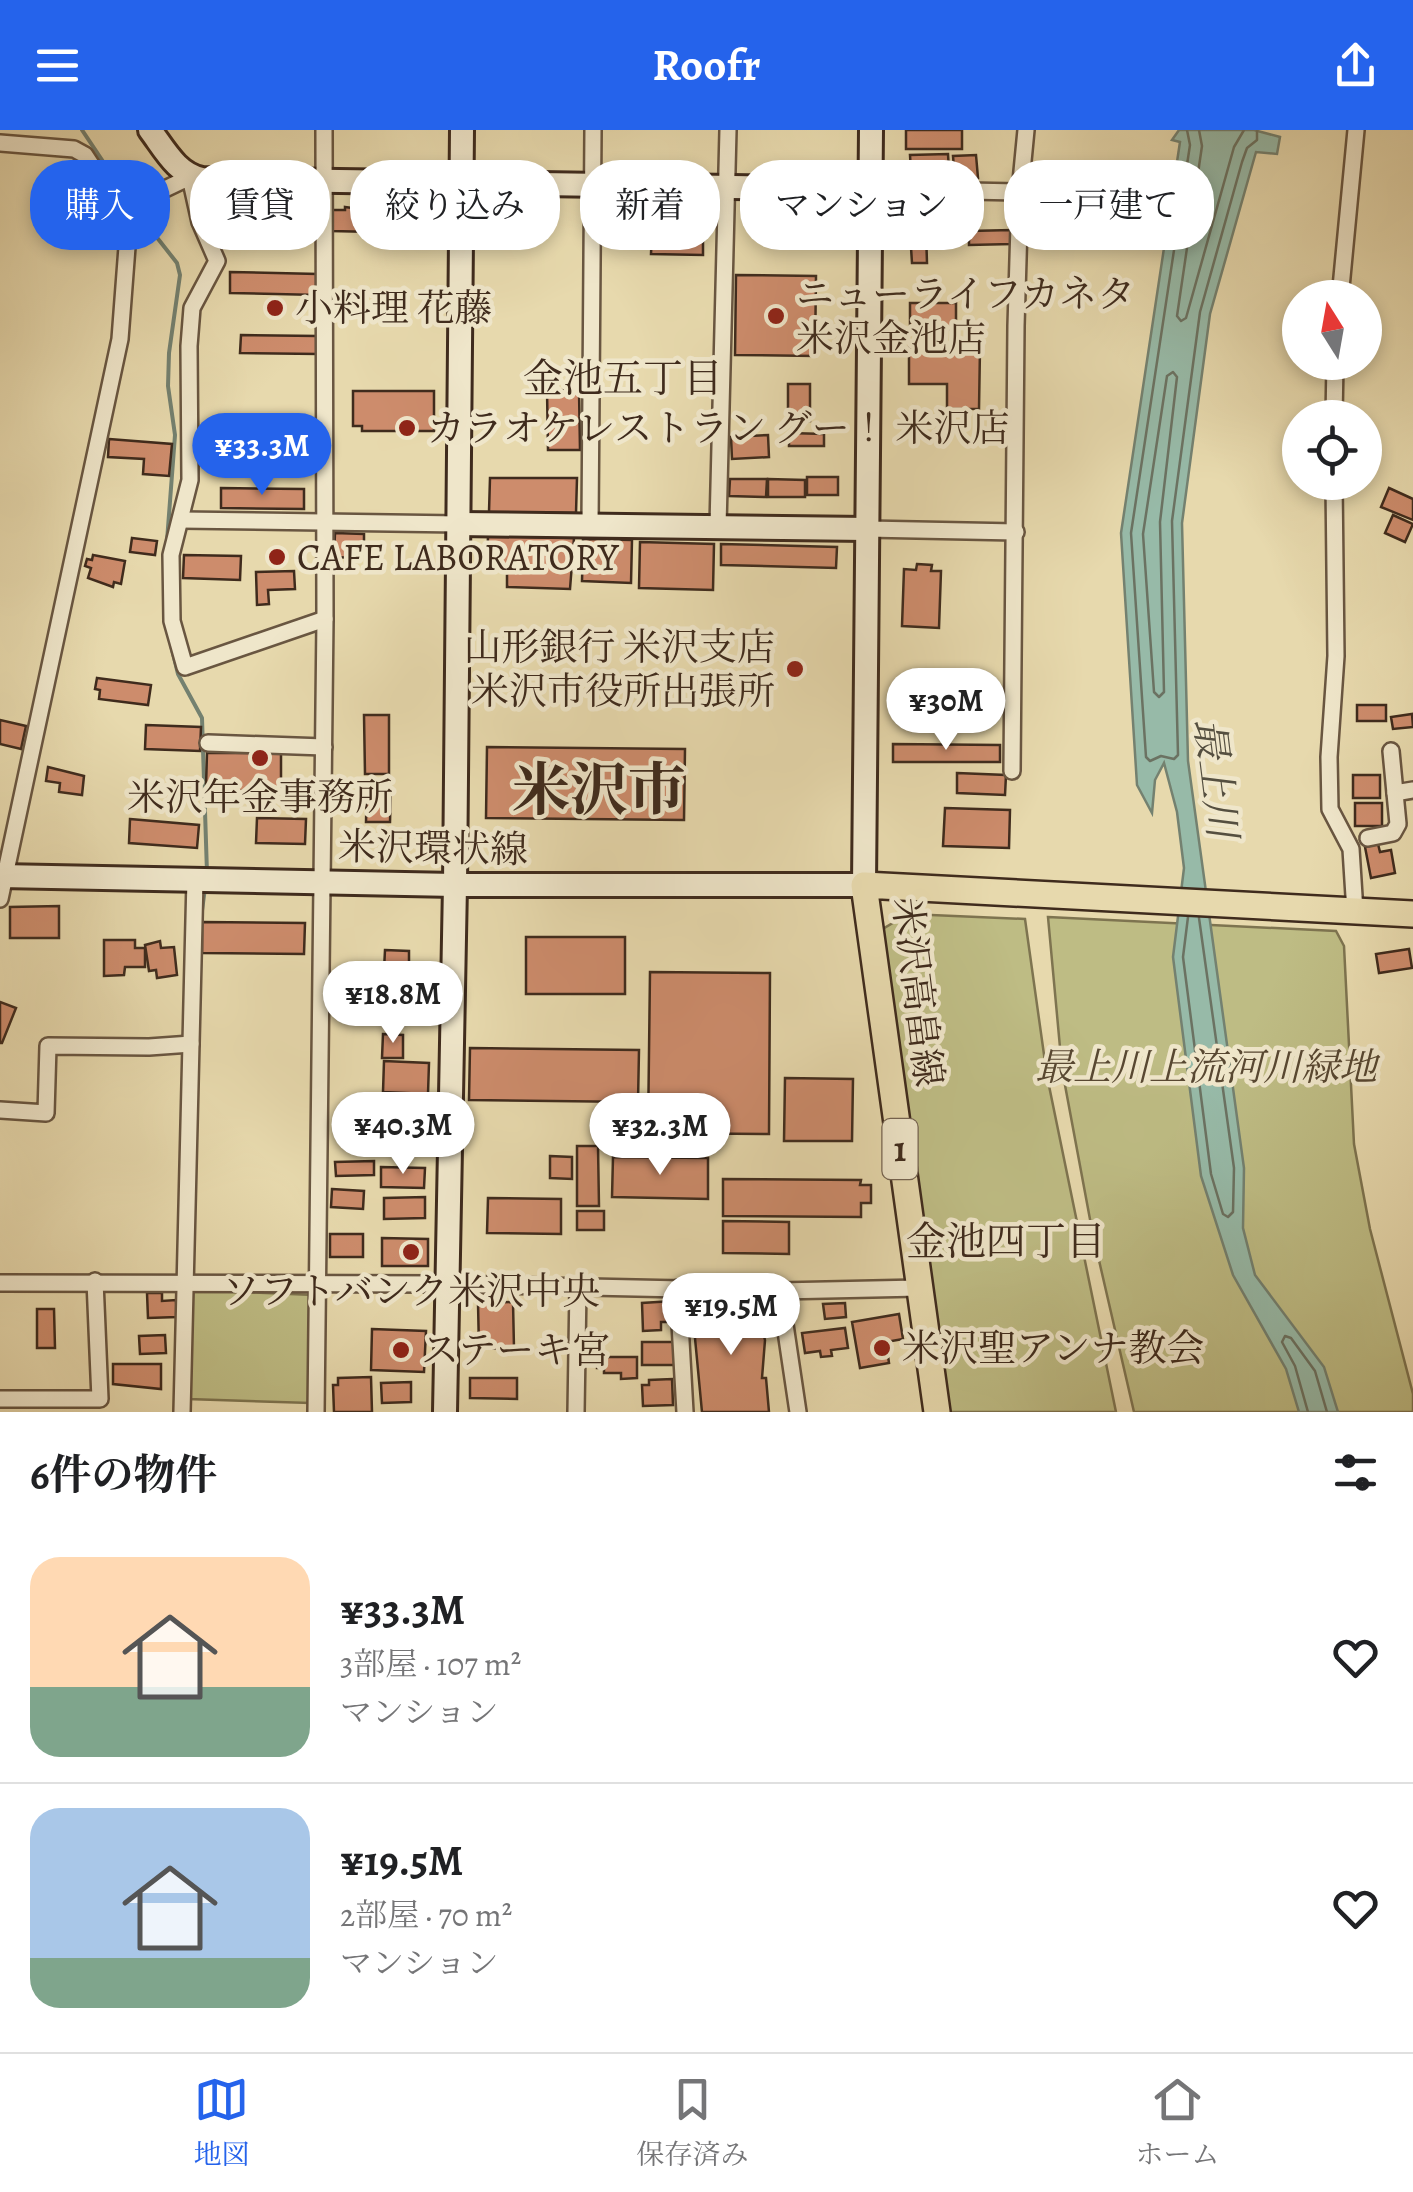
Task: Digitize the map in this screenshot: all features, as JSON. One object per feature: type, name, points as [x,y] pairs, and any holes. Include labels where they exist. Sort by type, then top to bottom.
[{"type":"main road","name":"米沢高畠線","points":[[937,1412],[864,885],[1413,914]]},
{"type":"street","points":[[69,130],[74,149]]},
{"type":"street","points":[[150,130],[178,168],[190,177],[170,187]]},
{"type":"street","points":[[323,160],[324,130]]},
{"type":"street","points":[[462,130],[463,160]]},
{"type":"street","points":[[592,160],[593,130]]},
{"type":"street","points":[[718,526],[728,130]]},
{"type":"street","points":[[870,160],[871,130]]},
{"type":"street","points":[[1023,160],[1026,130]]},
{"type":"street","points":[[1342,280],[1356,130]]},
{"type":"street","points":[[0,143],[74,149],[89,160]]},
{"type":"street","points":[[720,188],[740,188]]},
{"type":"street","points":[[1,884],[120,340],[127,250]]},
{"type":"street","points":[[211,250],[216,261],[192,308],[190,480],[172,555],[172,621],[185,668],[325,619]]},
{"type":"street","points":[[316,1412],[324,880],[324,250]]},
{"type":"street","points":[[445,1412],[456,885],[462,250]]},
{"type":"street","points":[[590,525],[592,250]]},
{"type":"street","points":[[864,885],[869,250]]},
{"type":"street","points":[[1012,770],[1019,250]]},
{"type":"street","points":[[1334,500],[1336,656],[1329,757],[1330,809],[1351,849],[1344,911]]},
{"type":"street","points":[[181,520],[1016,532]]},
{"type":"street","points":[[208,743],[324,747]]},
{"type":"street","points":[[1368,838],[1394,833],[1398,824],[1392,750]]},
{"type":"street","points":[[1395,792],[1413,790]]},
{"type":"street","points":[[182,1412],[195,880]]},
{"type":"street","name":"米沢環状線","points":[[1,884],[324,880],[456,885],[864,885]]},
{"type":"street","points":[[0,1110],[46,1113],[48,1046],[191,1044]]},
{"type":"street","points":[[0,1399],[100,1399],[94,1281]]},
{"type":"street","points":[[0,1283],[919,1288]]},
{"type":"street","points":[[576,1412],[578,1287]]},
{"type":"street","points":[[678,1288],[685,1412]]},
{"type":"street","points":[[780,1290],[798,1412]]},
{"type":"green space","points":[[908,914],[1025,919],[1047,1076],[1116,1412],[947,1412],[876,933]]},
{"type":"green space","name":"最上川上流河川緑地","points":[[1048,917],[1336,931],[1344,946],[1354,1144],[1370,1229],[1413,1394],[1413,1412],[1134,1412],[1092,1230],[1062,1069]]},
{"type":"green space","points":[[190,1290],[314,1295],[310,1403],[188,1399]]},
{"type":"water","points":[[1179,130],[1254,130],[1280,137],[1277,154],[1256,152],[1210,314],[1182,523],[1188,761],[1244,1168],[1243,1228],[1255,1275],[1324,1367],[1338,1412],[1299,1412],[1286,1369],[1233,1275],[1201,1176],[1173,957],[1184,868],[1177,812],[1164,763],[1155,780],[1152,813],[1137,785],[1121,533],[1164,250],[1214,250],[1214,160],[1177,160],[1180,142],[1172,140]]},
{"type":"building","points":[[906,130],[962,130],[962,149],[906,149]]},
{"type":"building","points":[[948,154],[948,160],[910,160],[910,155]]},
{"type":"building","points":[[976,155],[976,160],[953,160],[953,156]]},
{"type":"building","points":[[350,208],[350,231],[331,231],[332,210]]},
{"type":"building","points":[[1004,230],[1004,244],[984,245],[984,231]]},
{"type":"building","points":[[651,250],[703,250],[703,255],[651,254]]},
{"type":"building","points":[[911,250],[927,250],[927,263],[912,263]]},
{"type":"building","points":[[230,272],[318,274],[318,295],[230,293]]},
{"type":"building","name":"ニューライフカネタ 米沢金池店","points":[[736,275],[816,276],[815,356],[735,355]]},
{"type":"building","points":[[910,303],[956,303],[956,329],[910,330]]},
{"type":"building","points":[[241,335],[318,336],[318,354],[240,353]]},
{"type":"building","points":[[909,347],[980,348],[979,409],[947,409],[947,384],[909,384]]},
{"type":"building","points":[[788,384],[810,384],[810,421],[788,421]]},
{"type":"building","points":[[547,390],[579,390],[580,450],[548,450]]},
{"type":"building","points":[[353,391],[434,391],[434,431],[362,431],[362,426],[353,426]]},
{"type":"building","points":[[789,433],[824,434],[824,446],[789,446]]},
{"type":"building","points":[[768,435],[769,457],[732,459],[731,437]]},
{"type":"building","points":[[109,439],[172,444],[169,476],[143,474],[144,459],[108,457]]},
{"type":"building","points":[[807,477],[838,477],[838,495],[807,495]]},
{"type":"building","points":[[490,478],[577,478],[576,513],[489,512]]},
{"type":"building","points":[[730,479],[767,479],[766,497],[729,496]]},
{"type":"building","points":[[768,479],[805,480],[805,497],[768,497]]},
{"type":"building","points":[[221,488],[304,489],[304,509],[221,508]]},
{"type":"building","points":[[1389,488],[1413,499],[1413,520],[1381,507]]},
{"type":"building","points":[[1393,515],[1413,524],[1405,542],[1385,533]]},
{"type":"building","points":[[335,533],[364,534],[364,545],[358,548],[357,558],[334,557]]},
{"type":"building","points":[[488,536],[574,538],[570,589],[507,587],[507,565],[487,564]]},
{"type":"building","points":[[132,538],[157,541],[155,555],[130,552]]},
{"type":"building","points":[[583,539],[632,540],[631,583],[582,581]]},
{"type":"building","points":[[640,542],[714,544],[713,590],[639,588]]},
{"type":"building","points":[[721,544],[837,547],[836,568],[721,565]]},
{"type":"building","points":[[93,555],[125,561],[121,584],[114,582],[113,587],[88,578],[91,568],[85,566]]},
{"type":"building","points":[[184,555],[241,556],[240,580],[183,578]]},
{"type":"building","points":[[917,564],[932,565],[931,571],[941,571],[939,628],[902,626],[904,569],[916,570]]},
{"type":"building","points":[[294,571],[295,589],[268,590],[269,604],[257,605],[256,572]]},
{"type":"building","points":[[97,678],[151,685],[148,705],[99,699],[100,690],[95,689]]},
{"type":"building","points":[[1357,705],[1386,705],[1386,721],[1357,721]]},
{"type":"building","points":[[1412,714],[1413,727],[1393,729],[1391,717]]},
{"type":"building","points":[[364,715],[389,715],[389,774],[365,774]]},
{"type":"building","points":[[0,720],[26,726],[21,749],[0,744]]},
{"type":"building","points":[[146,725],[201,727],[200,751],[145,749]]},
{"type":"building","points":[[893,744],[1000,745],[1000,762],[893,762]]},
{"type":"building","points":[[487,747],[685,749],[684,820],[486,818]]},
{"type":"building","points":[[207,753],[281,753],[281,787],[240,791],[206,787]]},
{"type":"building","points":[[48,767],[84,776],[82,795],[59,792],[60,783],[46,781]]},
{"type":"building","points":[[957,773],[1006,775],[1005,795],[957,793]]},
{"type":"building","points":[[1353,775],[1380,775],[1380,798],[1353,798]]},
{"type":"building","points":[[367,782],[391,782],[390,822],[366,822]]},
{"type":"building","points":[[1355,803],[1382,803],[1382,826],[1355,826]]},
{"type":"building","points":[[945,808],[1010,810],[1009,848],[943,846]]},
{"type":"building","points":[[257,818],[306,819],[305,844],[256,843]]},
{"type":"building","points":[[130,819],[199,825],[197,848],[129,843]]},
{"type":"building","points":[[1378,844],[1380,852],[1391,850],[1395,873],[1371,878],[1365,847]]},
{"type":"building","points":[[59,906],[59,938],[10,938],[10,907]]},
{"type":"building","points":[[202,922],[305,923],[304,954],[202,953]]},
{"type":"building","points":[[526,937],[625,937],[625,994],[526,994]]},
{"type":"building","points":[[104,940],[135,940],[135,948],[145,948],[145,967],[125,967],[124,975],[104,976]]},
{"type":"building","points":[[160,941],[161,948],[174,947],[177,975],[157,978],[156,970],[149,971],[145,945]]},
{"type":"building","points":[[1409,949],[1412,968],[1379,973],[1376,954]]},
{"type":"building","points":[[385,950],[409,951],[409,964],[418,964],[417,991],[383,990]]},
{"type":"building","points":[[650,972],[770,973],[769,1134],[648,1133]]},
{"type":"building","points":[[0,1002],[16,1008],[2,1043],[0,1043]]},
{"type":"building","points":[[383,1034],[403,1035],[403,1058],[382,1058]]},
{"type":"building","points":[[470,1048],[639,1050],[638,1102],[469,1100]]},
{"type":"building","points":[[384,1061],[429,1063],[428,1094],[383,1092]]},
{"type":"building","points":[[785,1078],[853,1079],[852,1141],[784,1141]]},
{"type":"building","points":[[577,1146],[598,1146],[599,1206],[577,1206]]},
{"type":"building","points":[[550,1156],[572,1157],[572,1179],[550,1178]]},
{"type":"building","points":[[613,1157],[708,1158],[708,1199],[612,1197]]},
{"type":"building","points":[[374,1161],[374,1175],[336,1176],[335,1162]]},
{"type":"building","points":[[381,1167],[425,1168],[424,1188],[381,1187]]},
{"type":"building","points":[[723,1179],[861,1180],[860,1185],[871,1185],[871,1203],[861,1203],[861,1217],[723,1216]]},
{"type":"building","points":[[332,1189],[364,1191],[363,1209],[331,1207]]},
{"type":"building","points":[[425,1197],[425,1218],[384,1219],[384,1198]]},
{"type":"building","points":[[488,1198],[561,1199],[561,1234],[487,1233]]},
{"type":"building","points":[[577,1211],[604,1211],[604,1230],[577,1230]]},
{"type":"building","points":[[723,1221],[789,1222],[789,1254],[723,1253]]},
{"type":"building","points":[[330,1234],[363,1234],[363,1257],[330,1257]]},
{"type":"building","points":[[382,1238],[428,1239],[428,1266],[382,1266]]},
{"type":"building","points":[[147,1293],[162,1293],[162,1301],[176,1300],[177,1317],[148,1318]]},
{"type":"building","points":[[673,1301],[674,1322],[661,1322],[661,1330],[643,1331],[642,1303]]},
{"type":"building","points":[[755,1301],[765,1340],[762,1378],[766,1378],[769,1412],[702,1412],[693,1317],[699,1317],[698,1306]]},
{"type":"building","points":[[513,1302],[514,1348],[479,1349],[478,1303]]},
{"type":"building","points":[[845,1303],[846,1317],[825,1319],[823,1304]]},
{"type":"building","points":[[37,1309],[54,1309],[55,1348],[37,1348]]},
{"type":"building","points":[[899,1314],[903,1339],[886,1342],[889,1363],[860,1368],[852,1322]]},
{"type":"building","points":[[845,1328],[848,1348],[831,1350],[832,1356],[821,1357],[820,1351],[805,1353],[802,1333]]},
{"type":"building","points":[[372,1329],[426,1331],[424,1372],[371,1370]]},
{"type":"building","points":[[165,1335],[166,1353],[140,1354],[139,1336]]},
{"type":"building","points":[[642,1342],[679,1342],[679,1365],[642,1365]]},
{"type":"building","points":[[597,1357],[637,1357],[637,1378],[621,1379],[621,1373],[604,1373],[604,1368],[597,1368]]},
{"type":"building","points":[[113,1364],[161,1364],[161,1389],[113,1384]]},
{"type":"building","points":[[371,1377],[372,1412],[334,1412],[333,1385],[338,1385],[338,1378]]},
{"type":"building","points":[[470,1378],[517,1378],[517,1399],[470,1398]]},
{"type":"building","points":[[672,1379],[673,1405],[643,1406],[642,1385],[649,1385],[649,1380]]},
{"type":"building","points":[[411,1382],[411,1402],[382,1403],[381,1383]]},
{"type":"waterway","points":[[82,130],[102,160]]},
{"type":"waterway","points":[[167,250],[180,275],[169,353],[168,386],[175,435],[167,541]]},
{"type":"waterway","points":[[171,645],[178,674],[202,718],[207,873]]},
{"type":"waterway","points":[[201,918],[205,888]]},
{"type":"place","name":"小料理 花藤","points":[[275,308]]},
{"type":"place","name":"ニューライフカネタ 米沢金池店","points":[[776,316]]},
{"type":"place","name":"カラオケレストラン グー！ 米沢店","points":[[407,428]]},
{"type":"place","name":"CAFE LABORATORY","points":[[277,557]]},
{"type":"place","name":"山形銀行 米沢支店 米沢市役所出張所","points":[[795,669]]},
{"type":"place","name":"米沢年金事務所","points":[[260,758]]},
{"type":"place","name":"ソフトバンク米沢中央","points":[[411,1252]]},
{"type":"place","name":"米沢聖アンナ教会","points":[[882,1348]]},
{"type":"place","name":"ステーキ宮","points":[[401,1350]]},
{"type":"district","name":"金池五丁目","points":[[623,378]]},
{"type":"district","name":"米沢市","points":[[599,790]]},
{"type":"district","name":"金池四丁目","points":[[1006,1241]]},
{"type":"water label","name":"最上川","points":[[1216,778]]}]
